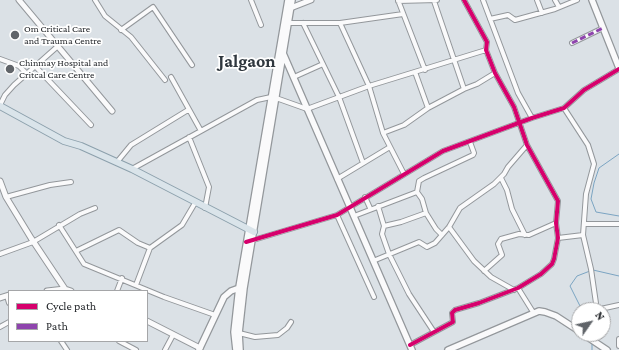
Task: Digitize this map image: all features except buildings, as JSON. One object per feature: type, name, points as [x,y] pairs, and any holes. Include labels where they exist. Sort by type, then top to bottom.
[{"type":"main road","points":[[288,0],[289,9]]},
{"type":"main road","points":[[274,98],[280,45],[292,0]]},
{"type":"main road","points":[[592,0],[619,66]]},
{"type":"main road","points":[[240,350],[239,333],[246,242],[251,231],[274,98],[284,54],[286,23]]},
{"type":"main road","points":[[280,45],[411,348]]},
{"type":"main road","points":[[0,105],[64,142],[81,146],[132,169],[251,231]]},
{"type":"main road","points":[[236,350],[234,332],[252,240],[251,231]]},
{"type":"main road","points":[[199,349],[224,297],[242,287]]},
{"type":"main road","points":[[448,350],[534,312],[545,312],[571,326]]},
{"type":"main road","points":[[596,342],[607,350]]},
{"type":"street","points":[[18,0],[112,111]]},
{"type":"street","points":[[94,0],[105,16],[131,37],[166,80]]},
{"type":"street","points":[[250,0],[261,25]]},
{"type":"street","points":[[289,9],[311,0]]},
{"type":"street","points":[[425,70],[398,1],[435,0],[464,89]]},
{"type":"street","points":[[411,348],[452,322],[452,313],[455,310],[516,289],[552,264],[558,238],[556,223],[557,197],[527,145],[518,123],[514,107],[495,73],[486,50],[487,42],[464,0]]},
{"type":"street","points":[[482,0],[518,93],[532,118]]},
{"type":"street","points":[[537,0],[542,12]]},
{"type":"street","points":[[555,0],[559,7]]},
{"type":"street","points":[[490,19],[508,15],[515,20],[577,0]]},
{"type":"street","points":[[121,30],[153,7],[192,65]]},
{"type":"street","points":[[286,23],[340,23],[403,14]]},
{"type":"street","points":[[303,23],[340,97],[363,163]]},
{"type":"street","points":[[340,23],[369,86],[383,133],[404,174]]},
{"type":"street","points":[[572,43],[603,28]]},
{"type":"street","points":[[0,105],[5,95],[58,46]]},
{"type":"street","points":[[132,169],[257,100],[274,98],[307,109],[369,86],[486,50]]},
{"type":"street","points":[[0,59],[20,66],[27,74]]},
{"type":"street","points":[[294,77],[323,64]]},
{"type":"street","points":[[35,66],[91,125]]},
{"type":"street","points":[[246,242],[337,215],[443,151],[532,118],[564,108],[584,90],[619,66]]},
{"type":"street","points":[[415,72],[428,108]]},
{"type":"street","points":[[383,133],[404,125],[428,108],[464,89],[477,84],[495,73]]},
{"type":"street","points":[[171,77],[201,131]]},
{"type":"street","points":[[564,108],[588,145],[594,164],[586,194],[583,235],[591,269],[595,302]]},
{"type":"street","points":[[117,162],[131,144],[188,110]]},
{"type":"street","points":[[189,137],[209,187],[205,208]]},
{"type":"street","points":[[442,235],[436,229],[426,213],[422,199],[417,192],[419,181],[473,155],[474,153],[470,142]]},
{"type":"street","points":[[373,261],[419,242],[428,247],[435,243],[449,227],[460,208],[500,178],[527,145]]},
{"type":"street","points":[[337,179],[390,147]]},
{"type":"street","points":[[500,178],[508,190],[512,209],[525,236]]},
{"type":"street","points":[[0,181],[6,197],[33,242],[68,290]]},
{"type":"street","points":[[6,197],[50,185],[71,182]]},
{"type":"street","points":[[354,216],[370,208],[417,192]]},
{"type":"street","points":[[365,197],[370,208]]},
{"type":"street","points":[[136,285],[150,248],[182,225],[195,202]]},
{"type":"street","points":[[378,206],[384,226],[382,234],[389,254],[409,294],[434,332]]},
{"type":"street","points":[[0,254],[33,242],[80,214],[95,208]]},
{"type":"street","points":[[384,226],[401,222],[426,213]]},
{"type":"street","points":[[337,215],[374,297]]},
{"type":"street","points":[[484,270],[502,255],[499,240],[519,234],[525,236],[533,234],[556,223]]},
{"type":"street","points":[[585,224],[619,224]]},
{"type":"street","points":[[59,226],[84,264],[122,278],[182,304],[215,315]]},
{"type":"street","points":[[449,227],[474,261],[491,277],[516,289],[534,312]]},
{"type":"street","points":[[76,252],[118,230],[138,243],[150,248]]},
{"type":"street","points":[[558,238],[583,235]]},
{"type":"street","points":[[117,290],[122,278]]},
{"type":"street","points":[[0,298],[8,295]]},
{"type":"street","points":[[148,322],[199,349]]},
{"type":"street","points":[[239,333],[255,336],[278,335],[287,328],[291,322]]},
{"type":"street","points":[[165,350],[173,334]]},
{"type":"street","points":[[619,339],[619,346]]},
{"type":"street","points":[[121,342],[136,350]]},
{"type":"waterway","points":[[619,154],[599,168],[591,199],[596,212],[619,216]]},
{"type":"waterway","points":[[593,270],[619,276]]},
{"type":"waterway","points":[[578,302],[570,286],[577,276],[590,271]]},
{"type":"waterway","points":[[592,343],[592,350]]},
{"type":"marked path","points":[[572,43],[603,28]]},
{"type":"cycle path","points":[[410,345],[453,322],[452,313],[455,310],[479,303],[518,288],[541,274],[552,264],[558,238],[556,223],[558,201],[527,145],[514,107],[495,73],[486,50],[487,42],[464,0]]},
{"type":"cycle path","points":[[246,242],[337,215],[443,151],[532,118],[564,108],[584,90],[619,69]]},
{"type":"place","name":"Om Critical Care and Trauma Centre","points":[[15,35]]},
{"type":"place","name":"Chinmay Hospital and Critcal Care Centre","points":[[10,69]]},
{"type":"district","name":"Jalgaon","points":[[247,61]]}]
